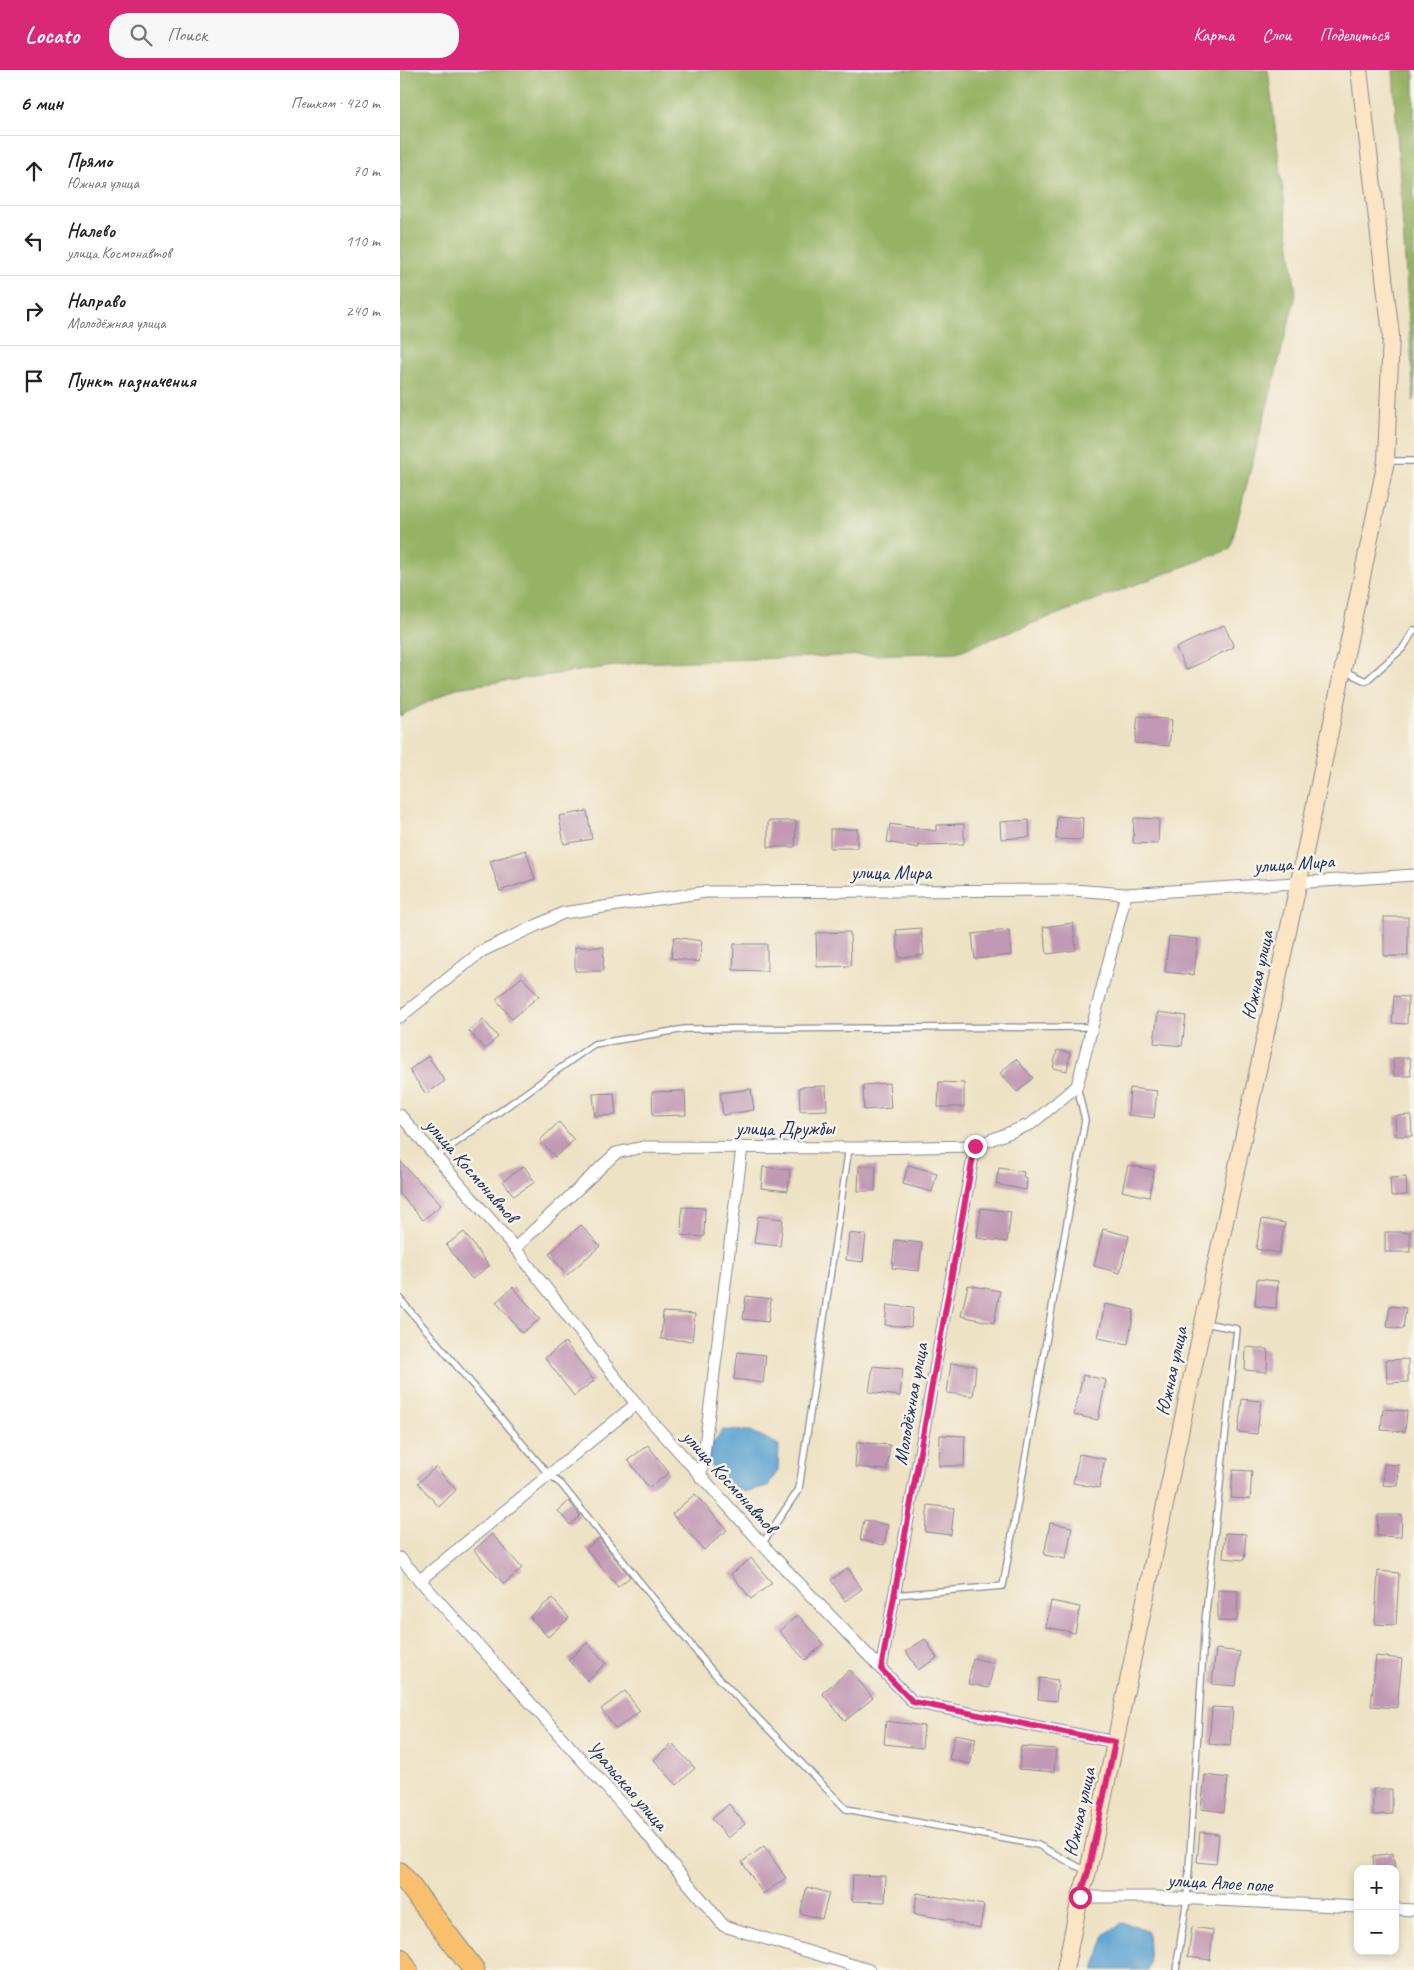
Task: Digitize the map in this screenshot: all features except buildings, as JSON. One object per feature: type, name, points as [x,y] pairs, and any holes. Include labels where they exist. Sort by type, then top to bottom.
[{"type":"highway","points":[[400,1873],[474,1970]]},
{"type":"highway","points":[[400,1959],[407,1970]]},
{"type":"main road","name":"Южная улица","points":[[1065,1970],[1080,1897],[1088,1872],[1203,1323],[1299,881],[1386,461],[1391,335],[1359,70]]},
{"type":"street","name":"улица Мира","points":[[400,1017],[482,951],[563,913],[706,892],[1073,890],[1126,894],[1299,881],[1414,875]]},
{"type":"street","points":[[1077,1086],[1126,894]]},
{"type":"street","name":"улица Дружбы","points":[[515,1248],[616,1153],[643,1147],[975,1146],[1032,1124],[1077,1086]]},
{"type":"street","name":"улица Космонавтов","points":[[400,1115],[515,1248],[636,1404],[762,1544],[913,1702],[1115,1742]]},
{"type":"street","points":[[701,1478],[742,1146]]},
{"type":"street","name":"Молодёжная улица","points":[[881,1669],[975,1146]]},
{"type":"street","points":[[419,1581],[636,1404]]},
{"type":"street","name":"Уральская улица","points":[[400,1558],[625,1808],[724,1926],[869,1970]]},
{"type":"street","name":"улица Алое поле","points":[[1080,1897],[1187,1899],[1354,1907]]},
{"type":"street","points":[[1399,1909],[1414,1910]]},
{"type":"lane","points":[[1386,461],[1414,461]]},
{"type":"lane","points":[[1342,670],[1366,681],[1403,648],[1414,630]]},
{"type":"lane","points":[[436,1157],[594,1044],[685,1030],[1092,1027]]},
{"type":"lane","points":[[894,1595],[1003,1586],[1085,1120],[1077,1086]]},
{"type":"lane","points":[[762,1544],[799,1489],[849,1147]]},
{"type":"lane","points":[[400,1299],[549,1475],[561,1484],[712,1671],[846,1810],[1038,1845],[1088,1872]]},
{"type":"lane","points":[[1176,1970],[1187,1899],[1205,1621],[1237,1329],[1203,1323]]},
{"type":"green space","points":[[400,70],[1268,70],[1296,295],[1230,549],[957,652],[636,663],[456,688],[400,716]]},
{"type":"green space","points":[[1393,70],[1414,70],[1414,401]]},
{"type":"water","points":[[723,1430],[751,1431],[779,1445],[778,1470],[768,1486],[744,1492],[719,1479],[704,1454]]},
{"type":"water","points":[[1122,1923],[1136,1926],[1148,1932],[1150,1964],[1148,1970],[1094,1970],[1105,1934]]},
{"type":"route","points":[[975,1146],[881,1669],[913,1702],[1115,1742],[1088,1872],[1080,1897]]}]
